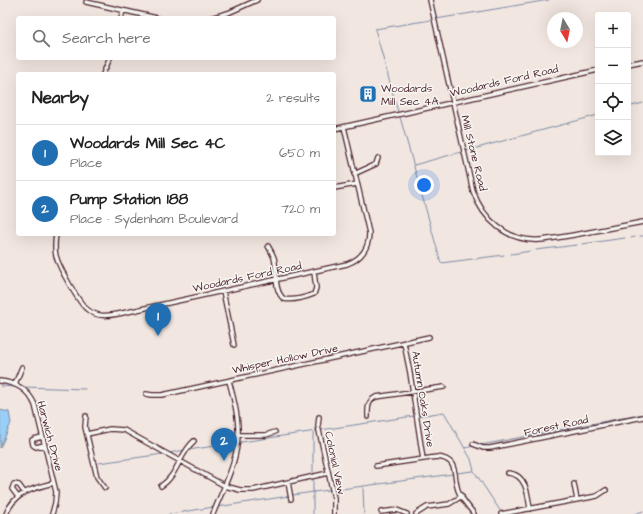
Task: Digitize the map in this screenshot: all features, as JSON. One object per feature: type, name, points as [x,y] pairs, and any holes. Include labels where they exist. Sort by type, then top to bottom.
[{"type":"street","points":[[217,16],[232,12],[257,0]]},
{"type":"street","name":"Mill Stone Road","points":[[430,0],[473,192],[476,201],[485,216],[503,230],[520,238],[541,240],[643,222]]},
{"type":"street","points":[[86,2],[148,16]]},
{"type":"street","points":[[122,16],[123,10]]},
{"type":"street","points":[[104,72],[109,60]]},
{"type":"street","points":[[631,63],[643,61]]},
{"type":"street","name":"Woodards Ford Road","points":[[336,129],[595,71]]},
{"type":"street","name":"Woodards Ford Road","points":[[56,236],[56,256],[81,304],[97,314],[110,316],[349,264],[356,260],[366,248],[369,242],[369,230],[354,174],[344,127]]},
{"type":"street","points":[[354,174],[376,164],[378,158]]},
{"type":"street","points":[[336,188],[357,184]]},
{"type":"street","points":[[268,246],[275,262],[276,280],[280,296],[284,299],[289,300],[306,298],[314,294],[316,288],[314,272]]},
{"type":"street","points":[[223,291],[234,345]]},
{"type":"street","name":"Whisper Hollow Drive","points":[[146,394],[152,396],[162,395],[429,337]]},
{"type":"street","name":"Autumn Oaks Drive","points":[[404,343],[423,459]]},
{"type":"street","points":[[15,384],[22,367]]},
{"type":"street","name":"Harwich Drive","points":[[0,381],[15,384],[24,389],[33,400],[56,492],[56,499],[52,514]]},
{"type":"street","points":[[213,514],[235,460],[238,421],[229,381]]},
{"type":"street","points":[[368,417],[368,405],[373,398],[444,387]]},
{"type":"street","points":[[86,416],[85,423],[97,477],[105,488]]},
{"type":"street","name":"Colonial View","points":[[320,416],[318,426],[334,498],[334,514]]},
{"type":"street","name":"Forest Road","points":[[474,444],[483,448],[490,448],[643,417]]},
{"type":"street","points":[[87,434],[110,429],[124,430],[225,486],[240,490],[249,490],[328,473]]},
{"type":"street","points":[[238,435],[266,435],[275,432]]},
{"type":"street","points":[[42,437],[32,440],[36,447],[44,445]]},
{"type":"street","points":[[161,486],[168,481],[185,450],[194,441]]},
{"type":"street","points":[[376,466],[423,459],[442,458],[451,463],[455,469],[458,490],[474,514]]},
{"type":"street","points":[[508,473],[518,476],[522,480],[527,491],[530,509]]},
{"type":"street","points":[[288,482],[291,499]]},
{"type":"street","points":[[6,514],[13,501],[24,492],[39,486],[54,483]]},
{"type":"street","points":[[18,497],[12,489],[14,484],[19,485],[24,492]]},
{"type":"street","points":[[574,484],[577,500]]},
{"type":"street","points":[[502,514],[597,496],[606,490]]},
{"type":"street","points":[[416,514],[427,507],[449,504],[462,496]]},
{"type":"street","points":[[381,512],[397,510],[407,514]]},
{"type":"water","points":[[0,410],[9,412],[11,423],[0,448]]},
{"type":"waterway","points":[[436,19],[549,0]]},
{"type":"waterway","points":[[398,112],[375,29],[431,20]]},
{"type":"waterway","points":[[631,106],[643,103]]},
{"type":"waterway","points":[[466,151],[595,116]]},
{"type":"waterway","points":[[400,117],[441,263],[504,255]]},
{"type":"waterway","points":[[414,165],[461,152]]},
{"type":"waterway","points":[[631,238],[635,237]]},
{"type":"waterway","points":[[582,244],[625,238]]},
{"type":"waterway","points":[[536,250],[577,245]]},
{"type":"waterway","points":[[511,254],[531,251]]},
{"type":"waterway","points":[[0,386],[15,387]]},
{"type":"waterway","points":[[23,387],[85,389]]},
{"type":"waterway","points":[[419,416],[444,412],[471,459],[474,471],[501,512]]},
{"type":"waterway","points":[[481,445],[643,414]]},
{"type":"waterway","points":[[321,430],[414,416]]},
{"type":"waterway","points":[[188,450],[316,431]]},
{"type":"waterway","points":[[313,432],[313,474]]},
{"type":"waterway","points":[[465,448],[474,446]]},
{"type":"waterway","points":[[169,453],[185,450]]},
{"type":"waterway","points":[[99,463],[163,454]]},
{"type":"waterway","points":[[457,473],[473,471]]},
{"type":"waterway","points":[[334,490],[453,474]]},
{"type":"waterway","points":[[313,479],[313,514]]},
{"type":"waterway","points":[[363,487],[364,514]]},
{"type":"waterway","points":[[292,495],[329,490]]},
{"type":"waterway","points":[[217,507],[289,496]]},
{"type":"waterway","points":[[169,514],[214,507]]},
{"type":"waterway","points":[[635,514],[643,511]]},
{"type":"place","name":"Woodards Mill Sec 4A","points":[[368,94]]},
{"type":"place","name":"Woodards Mill Sec 4C","points":[[158,336]]},
{"type":"place","name":"Pump Station 188","points":[[224,461]]}]
